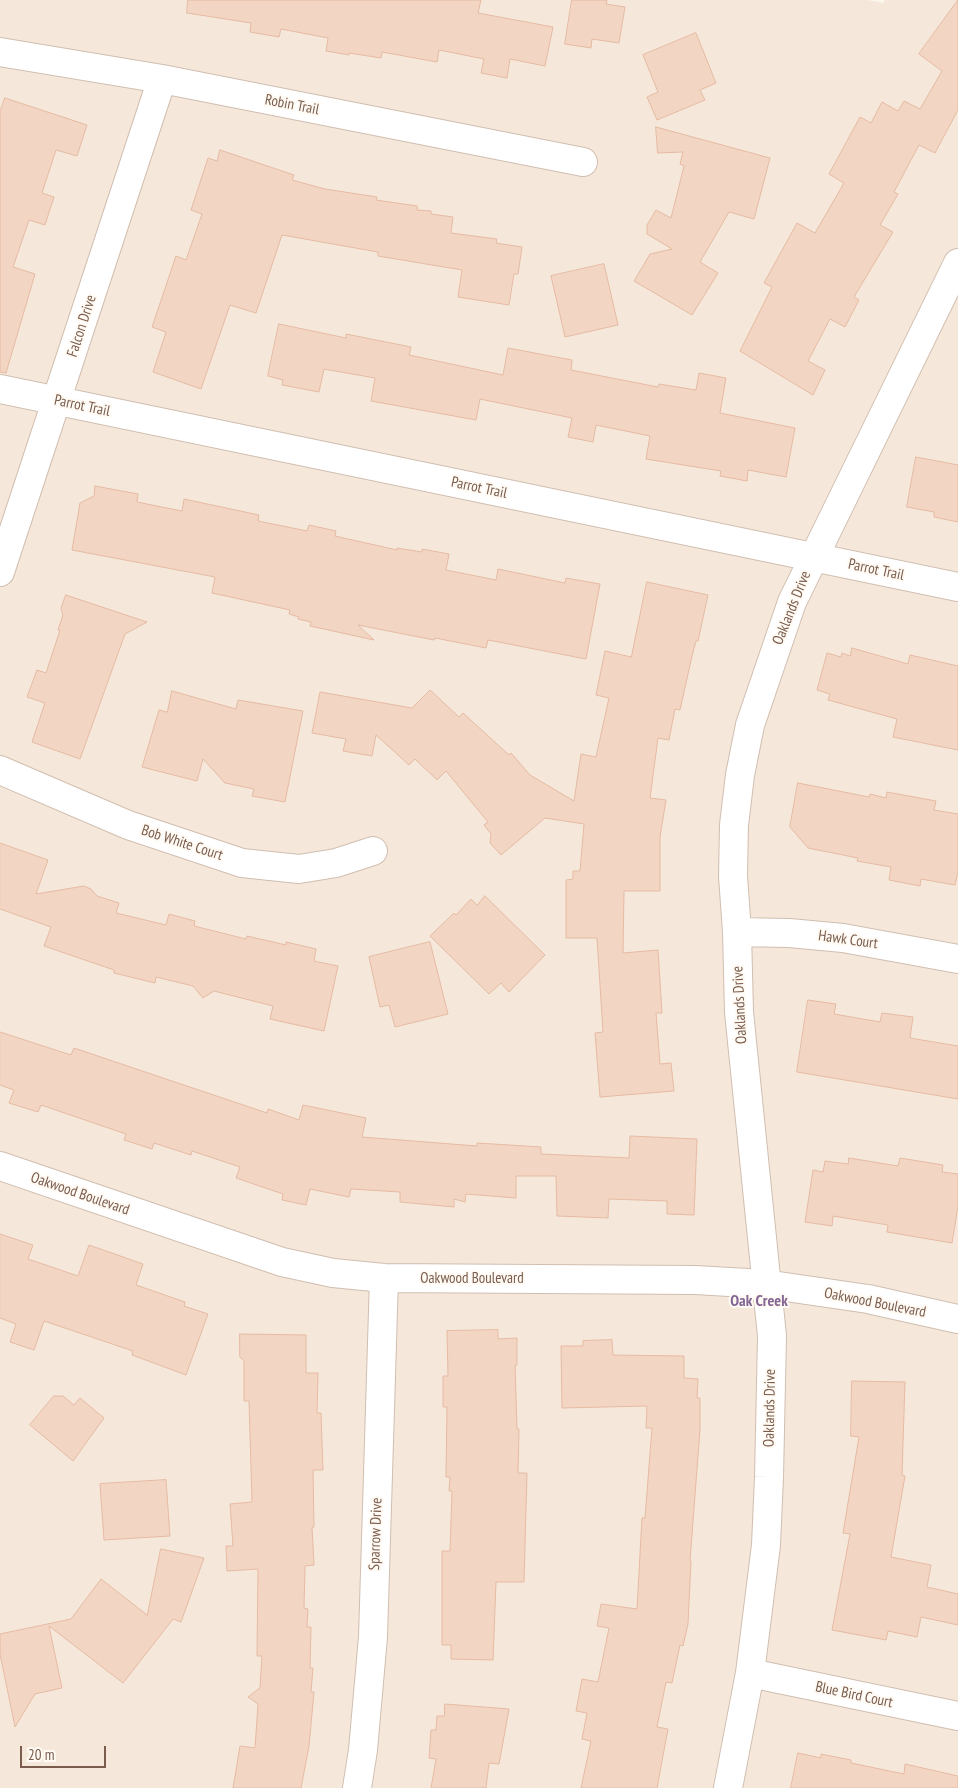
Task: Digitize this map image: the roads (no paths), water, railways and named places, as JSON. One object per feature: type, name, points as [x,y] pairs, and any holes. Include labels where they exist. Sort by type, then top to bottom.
[{"type":"street","name":"Robin Trail","points":[[0,52],[162,79],[583,162]]},
{"type":"street","name":"Falcon Drive","points":[[0,572],[162,79]]},
{"type":"street","name":"Oaklands Drive","points":[[728,1788],[750,1673],[766,1545],[772,1336],[765,1284],[739,1012],[737,932],[733,876],[734,825],[740,775],[750,725],[792,602],[958,263]]},
{"type":"street","name":"Parrot Trail","points":[[0,389],[958,588]]},
{"type":"street","name":"Bob White Court","points":[[0,770],[128,825],[242,863],[299,869],[336,863],[372,851]]},
{"type":"street","name":"Hawk Court","points":[[737,932],[789,933],[843,938],[958,959]]},
{"type":"street","name":"Oakwood Boulevard","points":[[0,1166],[282,1262],[333,1273],[384,1278],[695,1280],[765,1284],[868,1299],[958,1320]]},
{"type":"street","name":"Sparrow Drive","points":[[357,1788],[363,1750],[372,1637],[384,1278]]},
{"type":"street","name":"Blue Bird Court","points":[[750,1673],[958,1716]]},
{"type":"district","name":"Oak Creek","points":[[759,1301]]}]
